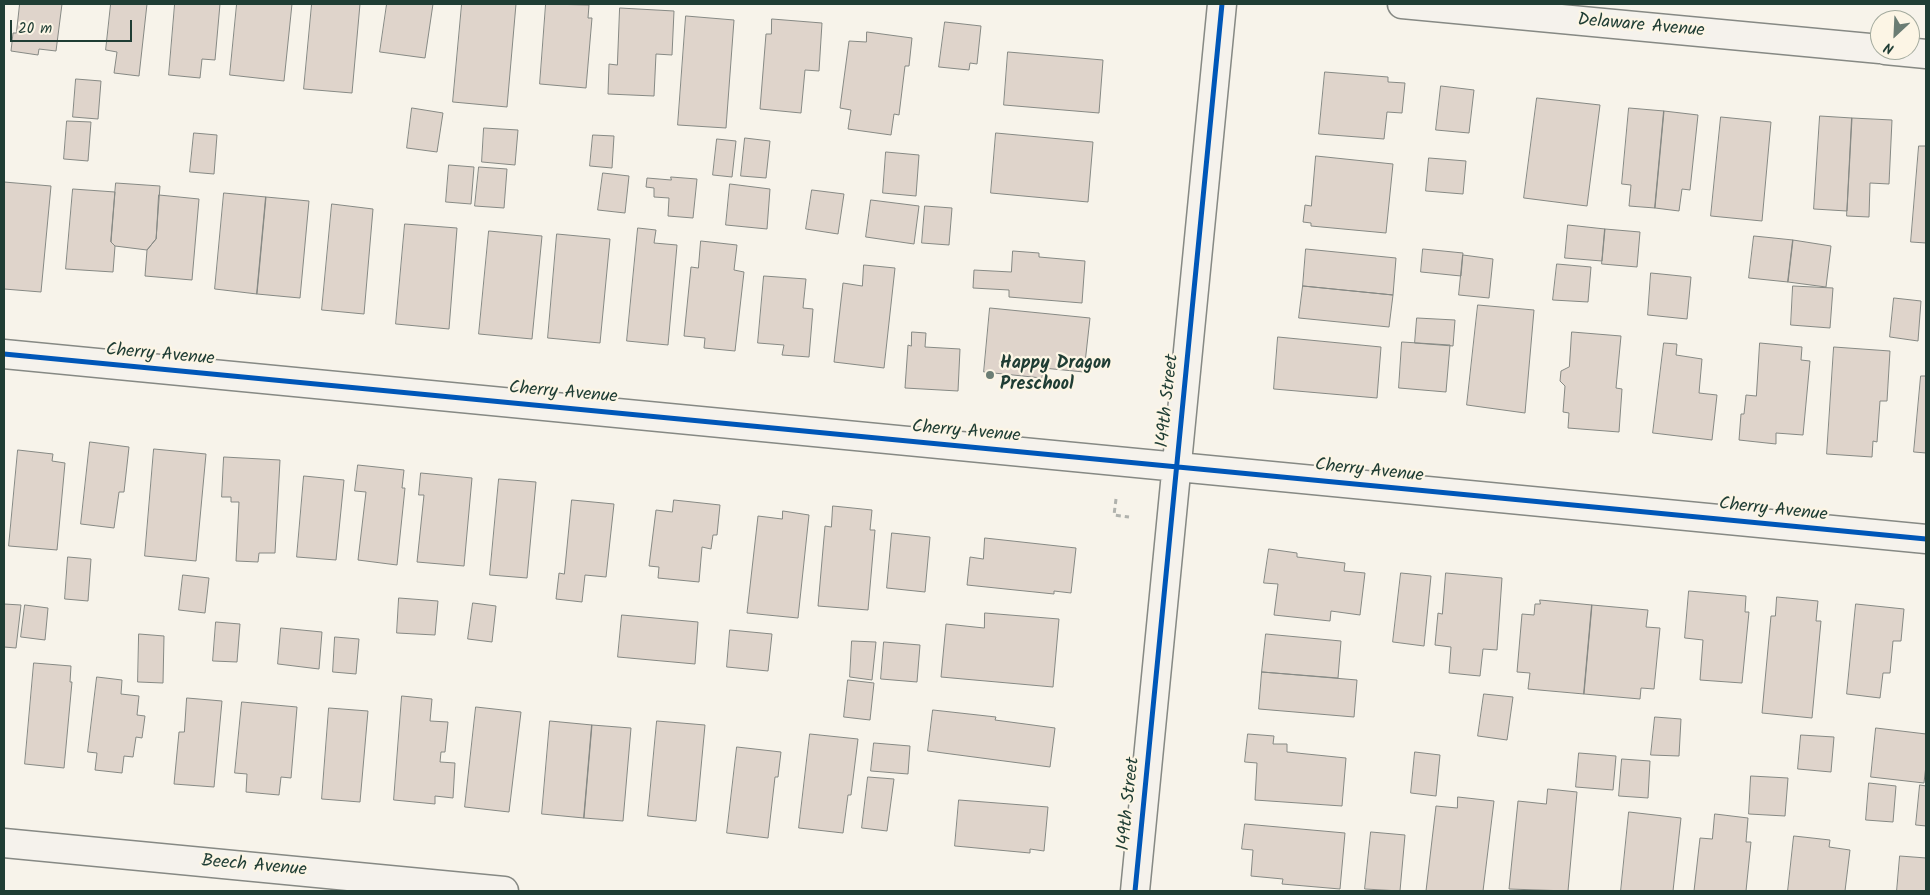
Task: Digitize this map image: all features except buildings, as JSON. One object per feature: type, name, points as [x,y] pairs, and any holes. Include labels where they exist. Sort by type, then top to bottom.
[{"type":"street","name":"149th Street","points":[[1135,891],[1222,4]]},
{"type":"street","name":"Delaware Avenue","points":[[1402,4],[1870,49]]},
{"type":"street","name":"Cherry Avenue","points":[[4,354],[1926,540]]},
{"type":"street","name":"Beech Avenue","points":[[4,843],[504,891]]},
{"type":"path","points":[[1116,499],[1114,515],[1130,517]]},
{"type":"cycle path","points":[[1135,891],[1222,4]]},
{"type":"cycle path","points":[[4,354],[1926,539]]},
{"type":"place","name":"Happy Dragon Preschool","points":[[990,375]]}]
